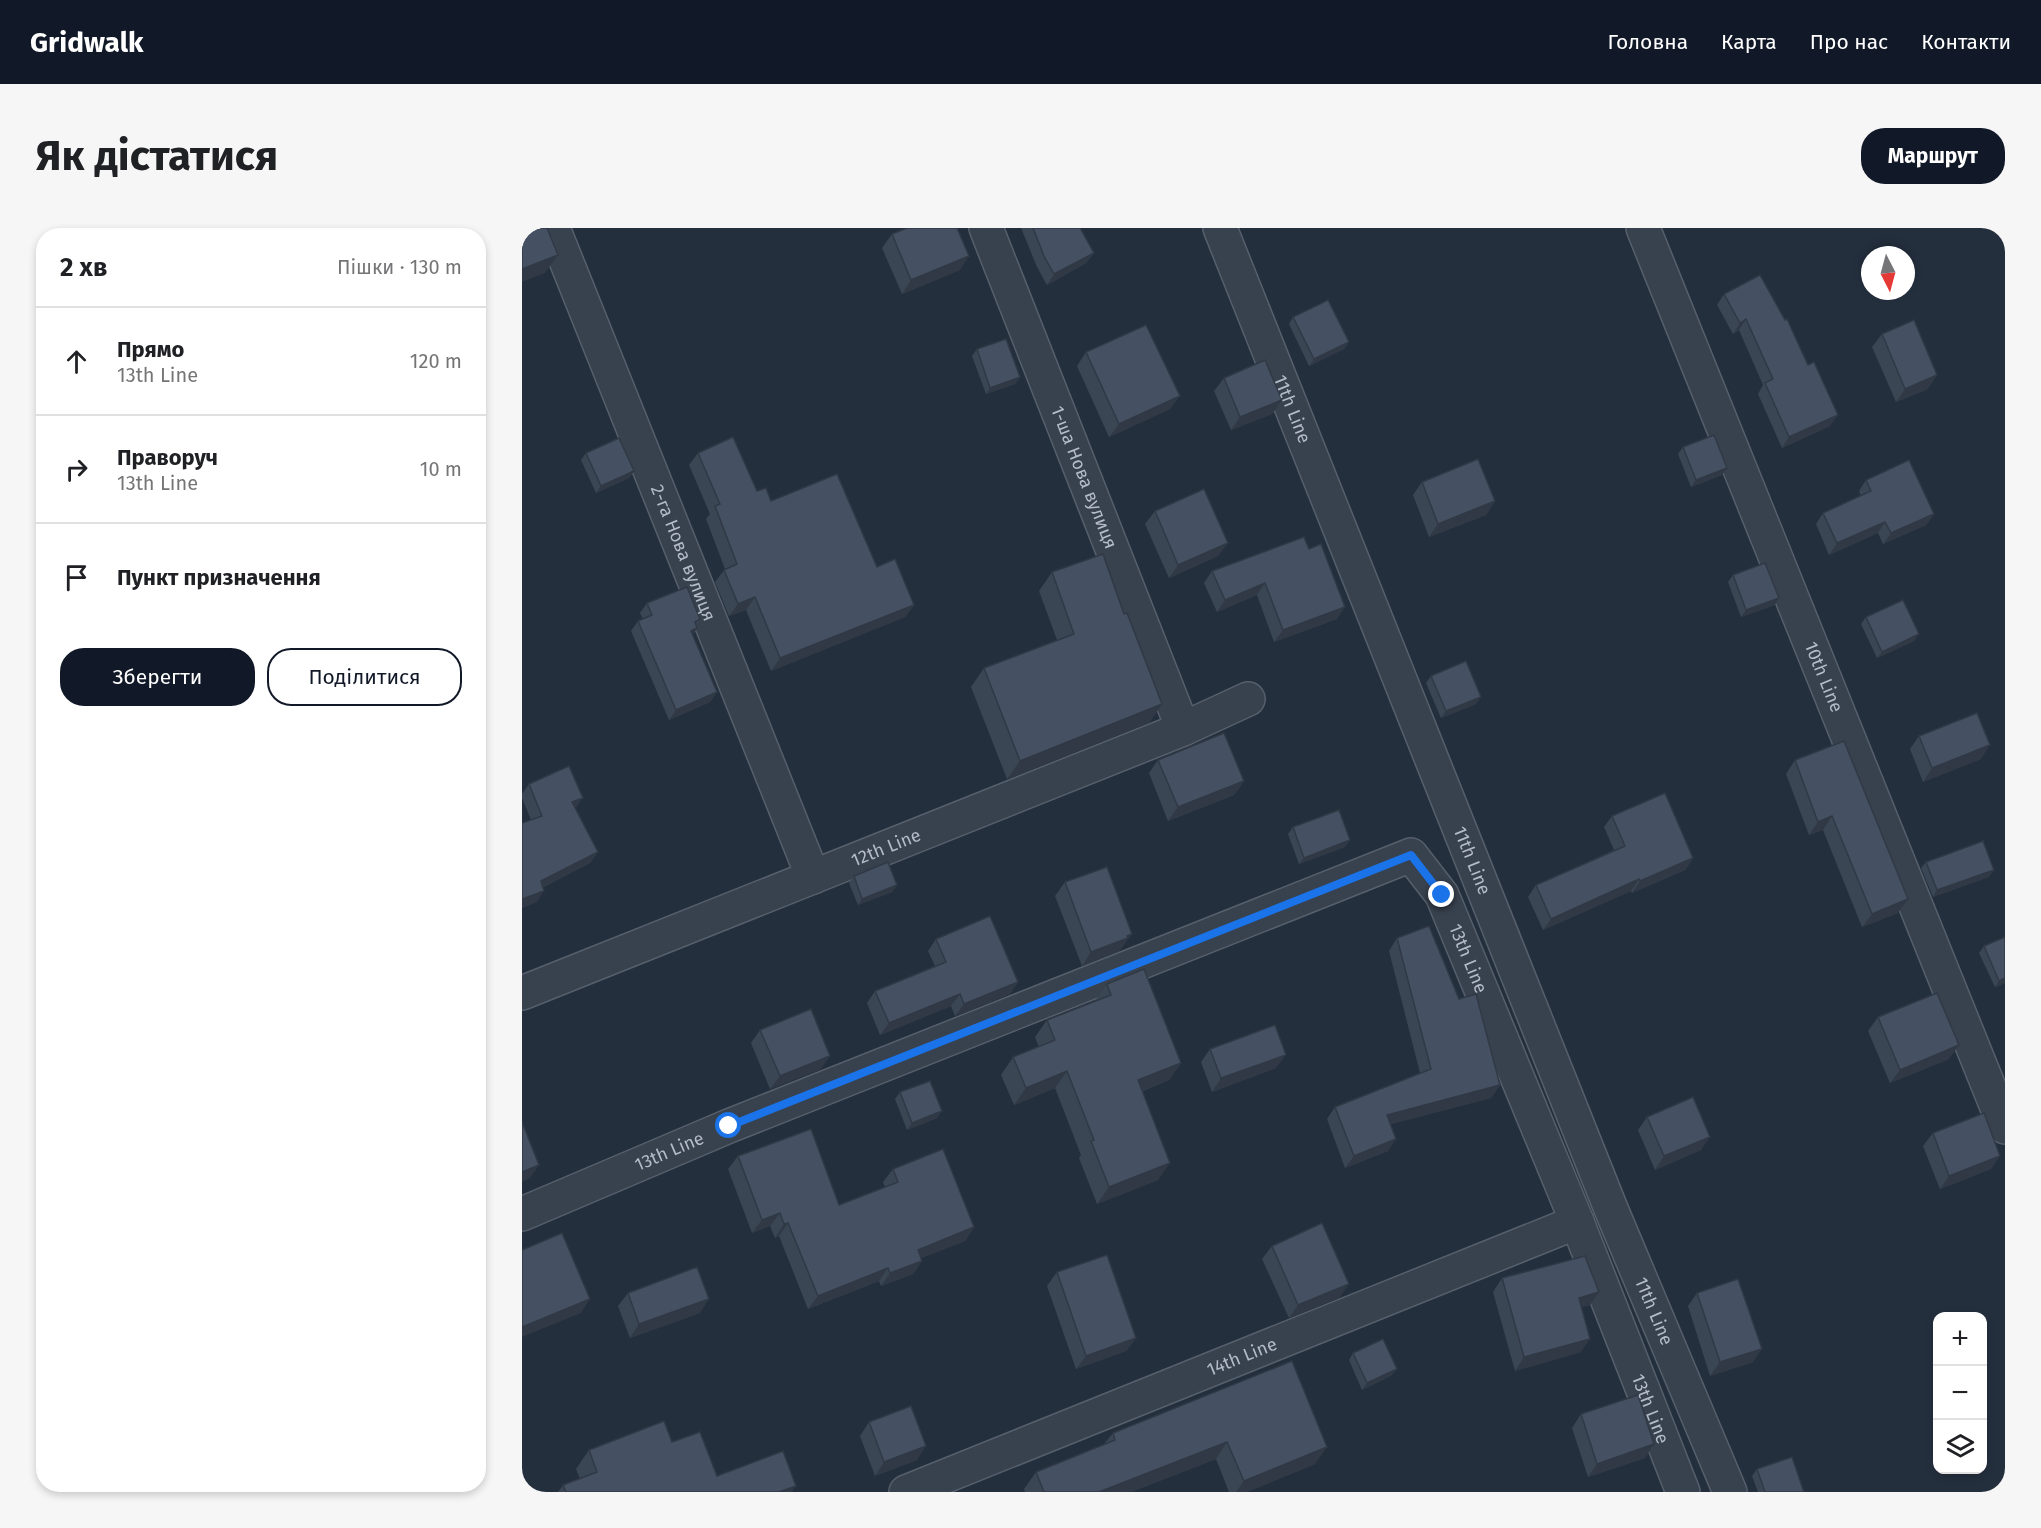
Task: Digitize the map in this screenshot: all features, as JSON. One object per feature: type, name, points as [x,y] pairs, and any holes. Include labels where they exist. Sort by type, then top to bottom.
[{"type":"street","name":"2-га Нова вулиця","points":[[553,228],[813,877]]},
{"type":"street","name":"1-ша Нова вулиця","points":[[986,228],[1183,729]]},
{"type":"street","name":"11th Line","points":[[1220,228],[1611,1209],[1730,1492]]},
{"type":"street","name":"10th Line","points":[[1643,228],[2005,1127]]},
{"type":"street","name":"12th Line","points":[[522,993],[1183,729],[1248,699]]},
{"type":"street","name":"13th Line","points":[[522,1214],[729,1126],[1411,855],[1442,895],[1578,1222],[1683,1492]]},
{"type":"street","name":"14th Line","points":[[906,1492],[1578,1222]]},
{"type":"building","points":[[522,228],[547,228],[558,255],[522,269]]},
{"type":"building","points":[[907,228],[957,228],[969,256],[911,280],[892,234]]},
{"type":"building","points":[[1033,228],[1080,228],[1094,253],[1054,274]]},
{"type":"building","points":[[1760,275],[1785,320],[1787,319],[1808,365],[1814,362],[1838,415],[1789,437],[1765,383],[1773,379],[1746,319],[1740,323],[1724,294]]},
{"type":"building","points":[[1328,300],[1349,342],[1314,359],[1293,317]]},
{"type":"building","points":[[1914,320],[1937,375],[1905,389],[1882,334]]},
{"type":"building","points":[[1146,325],[1180,396],[1119,424],[1086,352]]},
{"type":"building","points":[[1006,339],[1020,377],[990,388],[977,349]]},
{"type":"building","points":[[1265,360],[1282,400],[1240,417],[1224,378]]},
{"type":"building","points":[[1714,435],[1727,468],[1696,480],[1683,447]]},
{"type":"building","points":[[733,437],[757,491],[766,488],[771,501],[837,474],[877,567],[895,559],[914,605],[780,658],[755,597],[738,604],[724,570],[737,564],[715,506],[720,504],[698,453]]},
{"type":"building","points":[[619,438],[634,471],[601,486],[586,453]]},
{"type":"building","points":[[1478,459],[1495,501],[1438,524],[1422,482]]},
{"type":"building","points":[[1909,460],[1934,514],[1891,533],[1885,522],[1837,543],[1823,513],[1871,491],[1866,480]]},
{"type":"building","points":[[1204,489],[1228,543],[1178,565],[1155,511]]},
{"type":"building","points":[[1304,537],[1309,549],[1321,544],[1345,607],[1283,630],[1265,583],[1225,600],[1212,571]]},
{"type":"building","points":[[1103,554],[1124,614],[1127,613],[1162,704],[1020,761],[984,668],[1074,634],[1052,572]]},
{"type":"building","points":[[1765,563],[1779,598],[1746,610],[1733,575]]},
{"type":"building","points":[[687,587],[700,619],[695,622],[697,628],[691,631],[717,692],[676,710],[638,621],[652,615],[647,603]]},
{"type":"building","points":[[1903,600],[1919,634],[1882,652],[1866,617]]},
{"type":"building","points":[[1466,661],[1481,697],[1446,711],[1431,676]]},
{"type":"building","points":[[1977,713],[1990,745],[1932,768],[1919,736]]},
{"type":"building","points":[[1224,733],[1244,781],[1178,807],[1158,760]]},
{"type":"building","points":[[1844,741],[1908,899],[1872,914],[1832,816],[1818,822],[1795,760]]},
{"type":"building","points":[[569,766],[583,798],[572,802],[598,852],[541,881],[544,891],[522,899],[522,823],[542,816],[529,784]]},
{"type":"building","points":[[1665,793],[1693,858],[1640,881],[1639,879],[1551,919],[1536,885],[1625,846],[1612,816]]},
{"type":"building","points":[[1339,810],[1350,840],[1304,858],[1293,827]]},
{"type":"building","points":[[1983,841],[1994,870],[1937,890],[1926,862]]},
{"type":"building","points":[[888,862],[897,885],[862,899],[854,876]]},
{"type":"building","points":[[1107,867],[1132,934],[1127,936],[1128,938],[1091,952],[1065,882]]},
{"type":"building","points":[[990,916],[1018,982],[964,1004],[960,994],[889,1023],[875,991],[946,962],[936,939]]},
{"type":"building","points":[[1429,926],[1459,999],[1476,994],[1500,1085],[1387,1115],[1396,1139],[1354,1156],[1335,1107],[1431,1069],[1397,938]]},
{"type":"building","points":[[2005,937],[2005,978],[1999,981],[1984,946]]},
{"type":"building","points":[[1144,969],[1181,1063],[1138,1080],[1170,1163],[1109,1187],[1091,1141],[1094,1140],[1067,1071],[1026,1088],[1013,1057],[1055,1040],[1047,1020],[1111,995],[1107,984]]},
{"type":"building","points":[[1937,993],[1959,1045],[1900,1070],[1878,1017]]},
{"type":"building","points":[[811,1009],[830,1056],[780,1076],[760,1030]]},
{"type":"building","points":[[1275,1025],[1286,1055],[1221,1078],[1210,1049]]},
{"type":"building","points":[[930,1081],[942,1111],[912,1123],[900,1092]]},
{"type":"building","points":[[1693,1097],[1710,1137],[1664,1156],[1647,1117]]},
{"type":"building","points":[[1984,1113],[2000,1156],[1949,1176],[1933,1133]]},
{"type":"building","points":[[522,1122],[539,1165],[522,1172]]},
{"type":"building","points":[[811,1129],[839,1205],[898,1182],[893,1169],[943,1149],[974,1227],[918,1250],[922,1261],[890,1273],[888,1268],[818,1296],[788,1223],[784,1224],[780,1213],[762,1220],[738,1156]]},
{"type":"building","points":[[1322,1223],[1349,1284],[1298,1305],[1272,1246]]},
{"type":"building","points":[[562,1233],[590,1299],[522,1327],[522,1250]]},
{"type":"building","points":[[1107,1255],[1136,1338],[1086,1356],[1057,1272]]},
{"type":"building","points":[[1585,1256],[1599,1292],[1579,1298],[1590,1339],[1524,1357],[1502,1278]]},
{"type":"building","points":[[697,1267],[709,1299],[639,1324],[628,1293]]},
{"type":"building","points":[[1738,1279],[1762,1349],[1720,1362],[1697,1293]]},
{"type":"building","points":[[1383,1339],[1397,1369],[1367,1383],[1353,1353]]},
{"type":"building","points":[[1292,1361],[1327,1447],[1244,1481],[1227,1442],[1099,1492],[1044,1492],[1036,1472],[1115,1440],[1113,1433]]},
{"type":"building","points":[[1638,1395],[1654,1444],[1597,1464],[1581,1414]]},
{"type":"building","points":[[911,1406],[926,1446],[884,1462],[869,1422]]},
{"type":"building","points":[[664,1421],[672,1442],[700,1432],[717,1476],[783,1451],[796,1486],[779,1492],[566,1492],[563,1485],[597,1472],[589,1450]]},
{"type":"building","points":[[1792,1457],[1804,1492],[1765,1492],[1757,1469]]},
{"type":"route","points":[[729,1126],[1411,855],[1442,895]]}]
